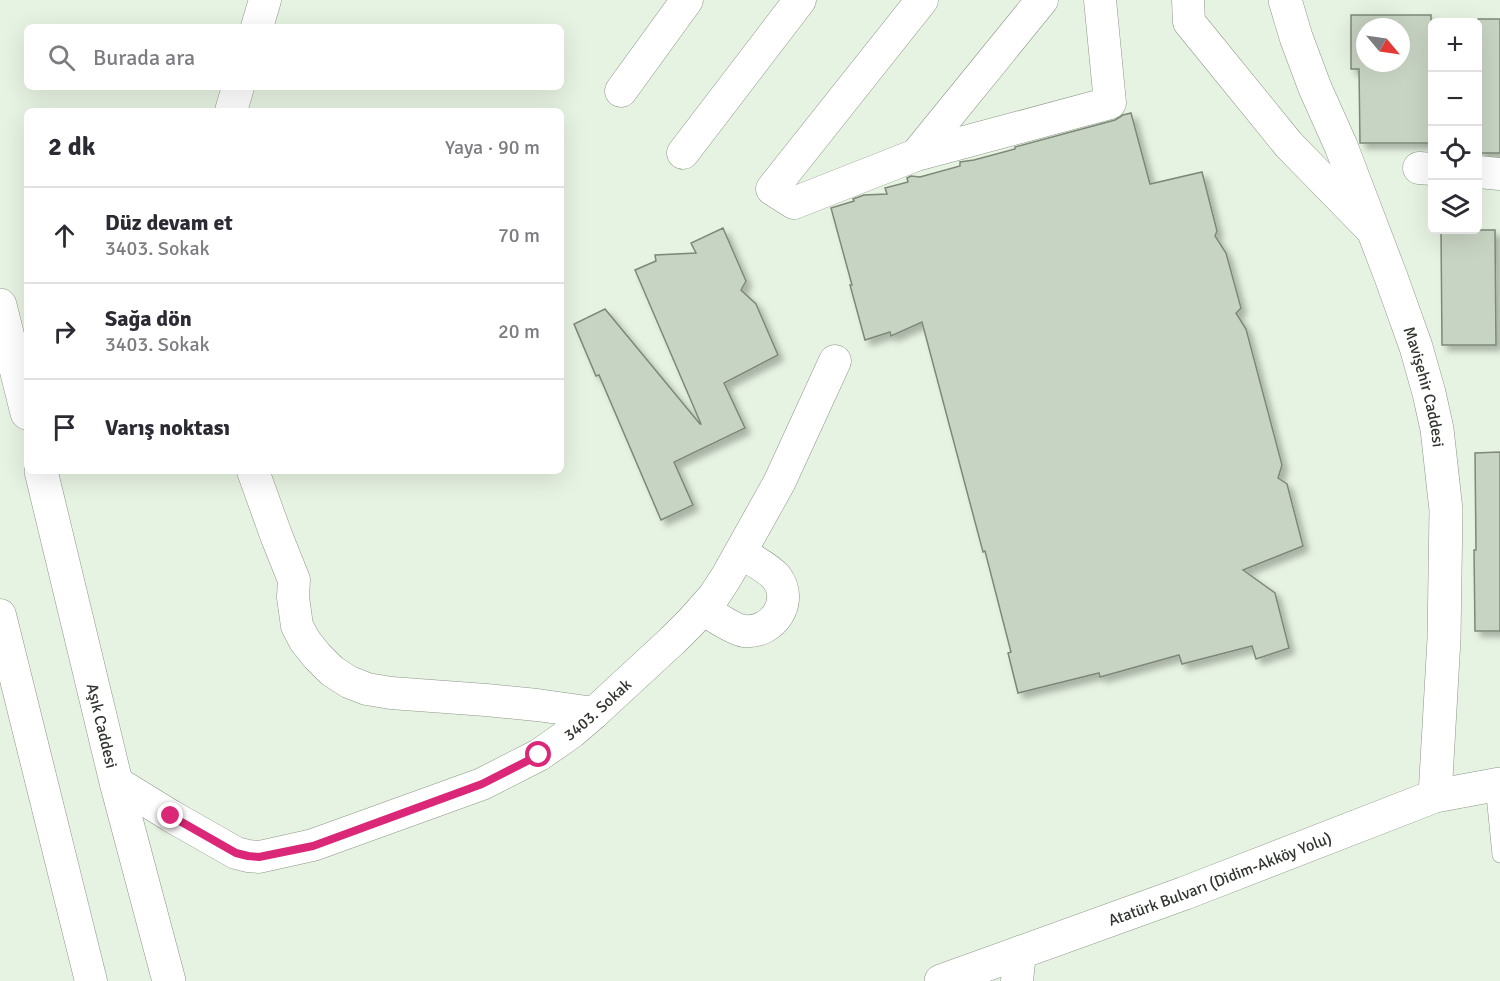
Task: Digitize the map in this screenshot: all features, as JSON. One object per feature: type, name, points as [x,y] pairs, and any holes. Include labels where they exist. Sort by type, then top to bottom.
[{"type":"street","points":[[258,24],[265,0]]},
{"type":"street","points":[[621,91],[687,0]]},
{"type":"street","points":[[683,153],[800,0]]},
{"type":"street","points":[[922,0],[772,189],[794,203],[916,155],[1110,103],[1100,0]]},
{"type":"street","points":[[916,155],[1042,0]]},
{"type":"street","points":[[1188,0],[1189,22],[1289,145],[1374,233]]},
{"type":"street","name":"Mavişehir Caddesi","points":[[1285,0],[1315,88],[1341,146],[1416,347],[1437,429],[1446,510],[1444,627],[1435,796]]},
{"type":"street","points":[[232,108],[237,90]]},
{"type":"street","points":[[1482,172],[1500,174]]},
{"type":"street","points":[[0,305],[24,401]]},
{"type":"street","name":"3403. Sokak","points":[[116,782],[236,853],[259,857],[313,846],[482,784],[539,755],[572,732],[673,640],[703,609],[721,586],[780,483],[835,361]]},
{"type":"street","name":"Aşık Caddesi","points":[[42,474],[116,782],[169,981]]},
{"type":"street","points":[[254,474],[294,580],[293,597],[297,626],[311,648],[332,671],[349,682],[367,689],[390,693],[537,705],[594,713]]},
{"type":"street","points":[[703,609],[742,631],[764,628],[779,615],[783,594],[780,584],[774,575],[741,553]]},
{"type":"street","points":[[0,615],[91,981]]},
{"type":"street","name":"Atatürk Bulvarı (Didim-Akköy Yolu)","points":[[941,981],[1019,967],[1185,893],[1435,796],[1497,785]]},
{"type":"lane","points":[[1497,785],[1500,855]]},
{"type":"building","points":[[1351,15],[1431,15],[1431,18],[1428,18],[1428,143],[1360,143],[1359,72],[1410,72],[1410,18],[1356,18],[1356,69],[1351,69]]},
{"type":"building","points":[[1482,19],[1500,19],[1500,153],[1482,153]]},
{"type":"building","points":[[1131,113],[1150,184],[1202,172],[1217,231],[1215,236],[1226,253],[1241,308],[1236,313],[1246,329],[1282,465],[1278,478],[1287,484],[1303,546],[1243,570],[1275,593],[1289,648],[1256,659],[1252,646],[1182,664],[1179,655],[1100,677],[1099,673],[1018,693],[1008,653],[1011,652],[985,551],[983,552],[922,322],[891,336],[890,332],[865,340],[831,208],[854,201],[853,199],[864,195],[887,194],[885,188],[908,182],[907,178],[911,176],[920,177],[960,166],[960,162],[1015,149],[1015,147],[1115,120]]},
{"type":"building","points":[[723,228],[746,281],[741,290],[756,304],[778,355],[724,383],[745,428],[674,462],[693,505],[661,520],[599,375],[596,376],[574,324],[605,309],[701,424],[635,270],[656,261],[655,255],[696,253],[691,243]]},
{"type":"building","points":[[1482,230],[1495,230],[1496,345],[1442,345],[1441,234],[1482,234]]},
{"type":"building","points":[[1500,452],[1500,631],[1475,631],[1475,453]]},
{"type":"route","points":[[171,816],[236,853],[259,857],[313,846],[482,784],[539,755]]}]
